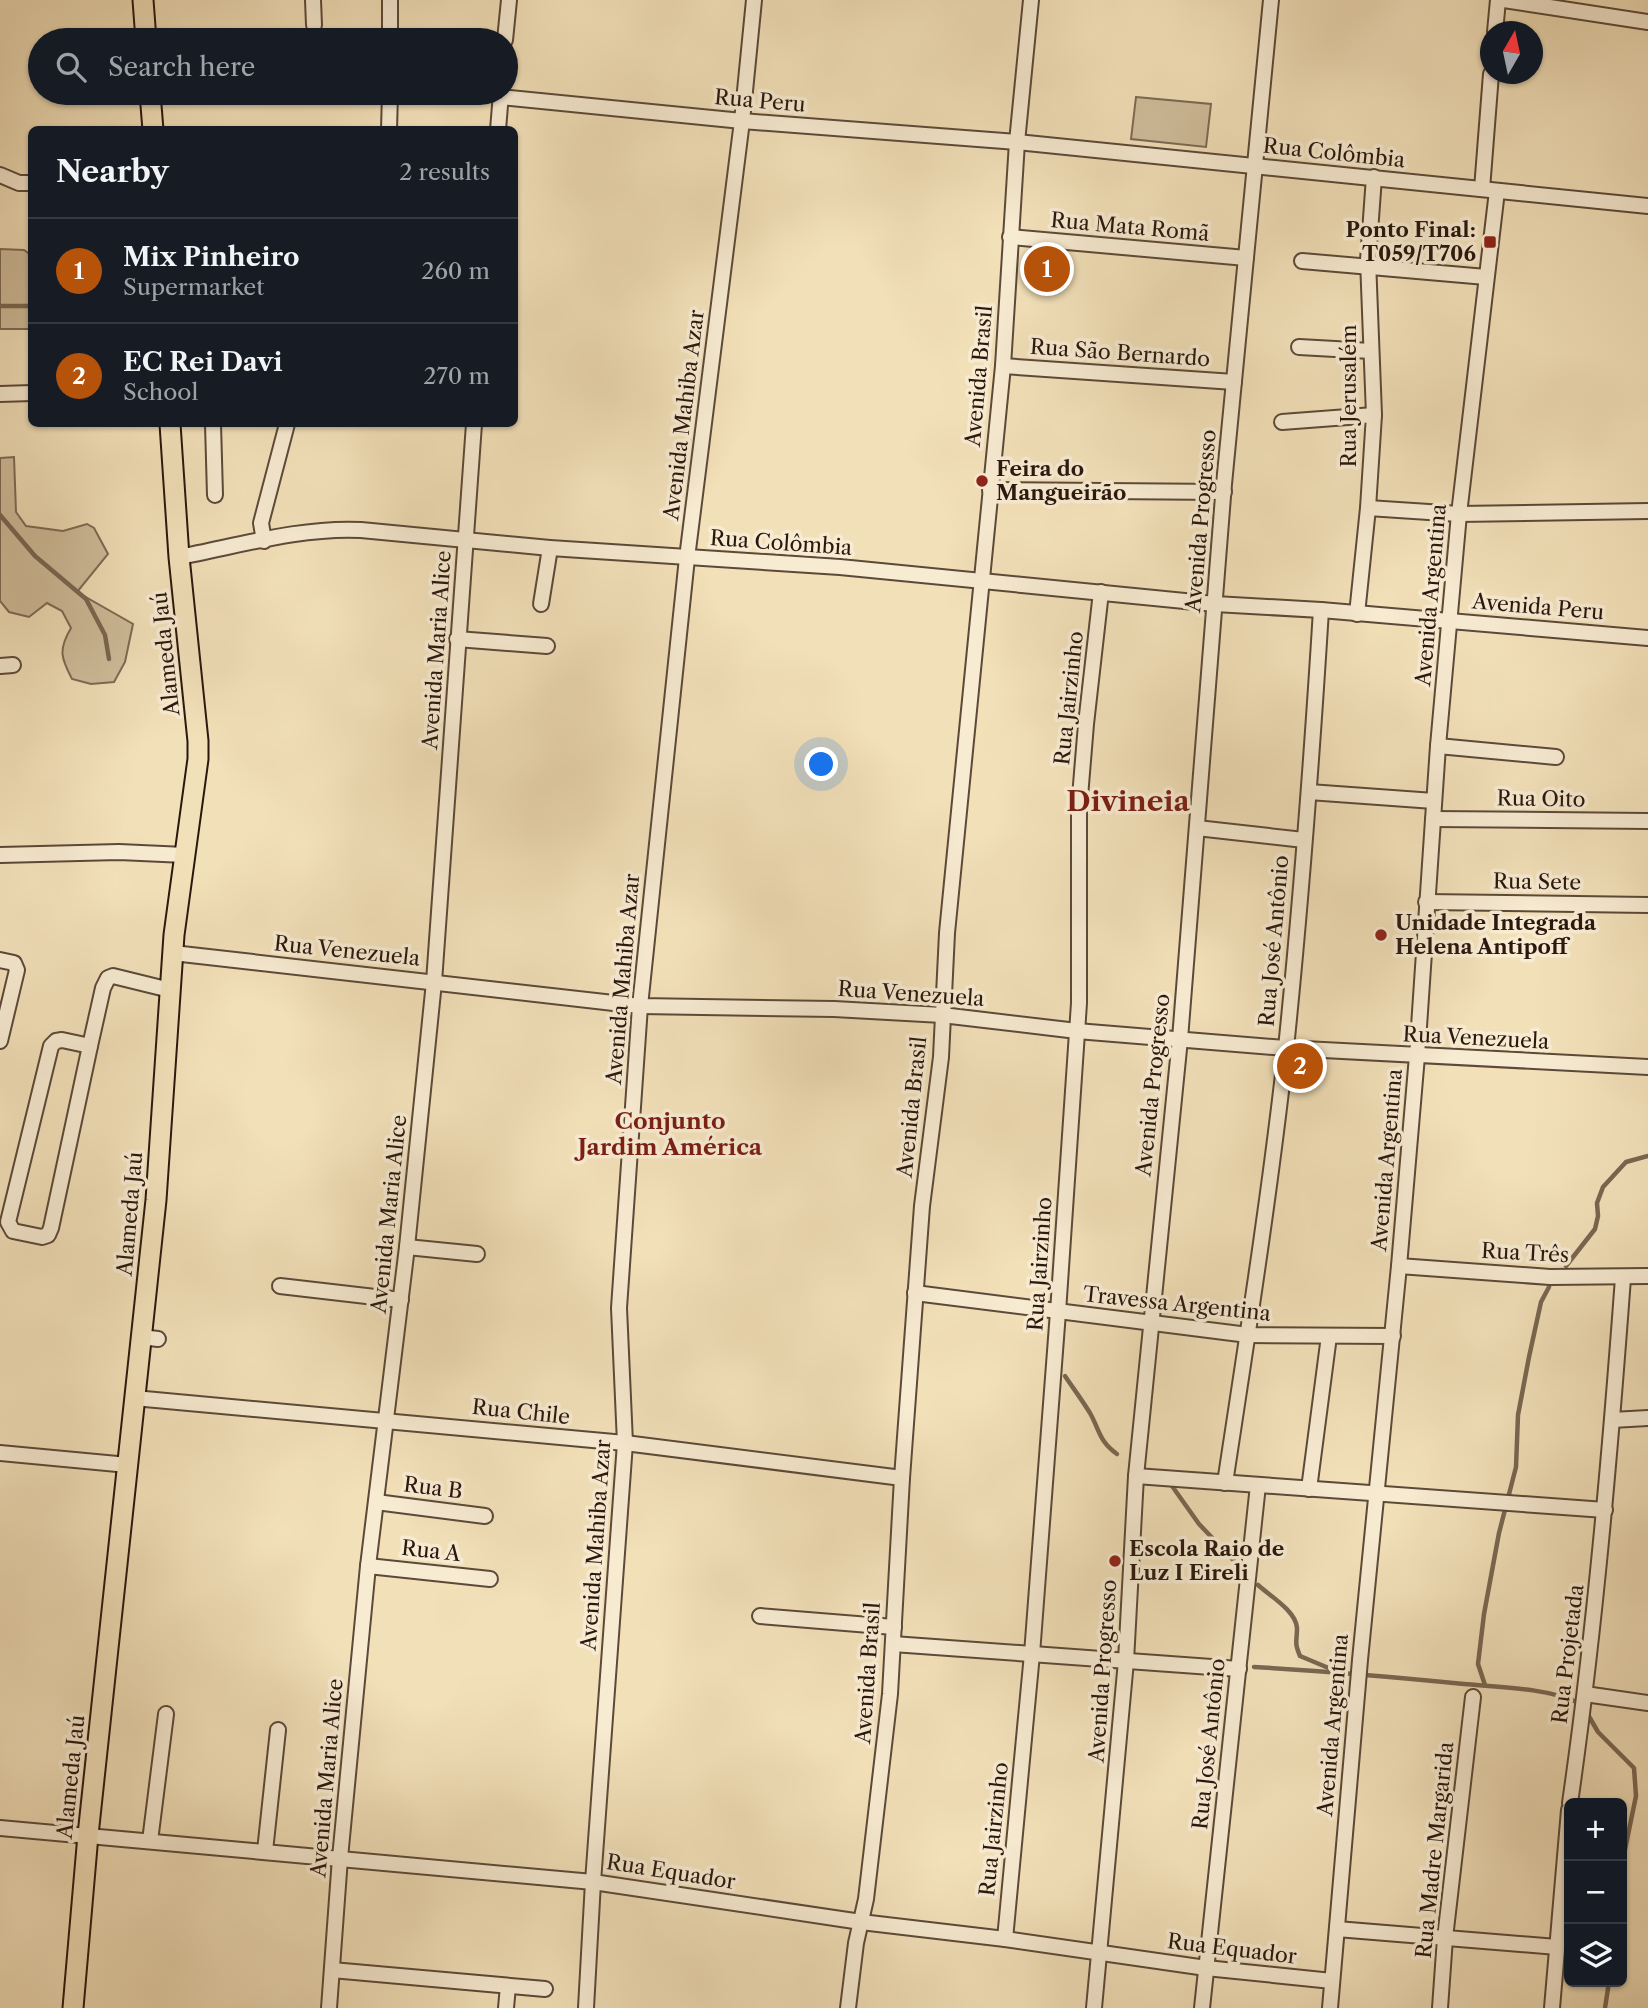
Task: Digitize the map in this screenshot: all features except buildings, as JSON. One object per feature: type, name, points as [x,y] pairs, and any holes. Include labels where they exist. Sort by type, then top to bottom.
[{"type":"main road","points":[[143,0],[145,28]]},
{"type":"main road","points":[[151,105],[153,126]]},
{"type":"main road","name":"Alameda Jaú","points":[[73,2008],[88,1835],[134,1398],[149,1338],[173,953],[196,774],[198,741],[179,557],[170,427]]},
{"type":"street","points":[[313,0],[314,25]]},
{"type":"street","points":[[390,0],[390,28]]},
{"type":"street","points":[[506,28],[509,0]]},
{"type":"street","name":"Avenida Mahiba Azar","points":[[586,2008],[625,1443],[619,1308],[640,1006],[687,558],[754,0]]},
{"type":"street","name":"Avenida Brasil","points":[[848,2008],[867,1888],[886,1735],[922,1206],[941,1057],[948,919],[1003,366],[1017,142],[1031,0]]},
{"type":"street","name":"Avenida Progresso","points":[[1094,2008],[1126,1661],[1136,1476],[1180,1039],[1224,492],[1271,0]]},
{"type":"street","points":[[1496,21],[1498,0]]},
{"type":"street","points":[[1504,0],[1648,22]]},
{"type":"street","points":[[1482,189],[1490,84]]},
{"type":"street","name":"Rua Peru","points":[[518,97],[741,121],[1017,142]]},
{"type":"street","points":[[389,126],[390,105]]},
{"type":"street","points":[[498,126],[500,105]]},
{"type":"street","name":"Rua Colômbia","points":[[1017,142],[1648,206]]},
{"type":"street","points":[[0,175],[19,183],[28,183]]},
{"type":"street","name":"Rua Jerusalém","points":[[1357,614],[1374,415],[1368,268],[1374,177]]},
{"type":"street","name":"Avenida Argentina","points":[[1330,2008],[1358,1678],[1393,1336],[1417,1056],[1438,746],[1459,514],[1497,191]]},
{"type":"street","name":"Rua Mata Romã","points":[[1010,237],[1246,258]]},
{"type":"street","points":[[1302,261],[1486,277]]},
{"type":"street","points":[[1299,347],[1371,351]]},
{"type":"street","name":"Rua São Bernardo","points":[[1003,366],[1234,382]]},
{"type":"street","points":[[0,394],[28,393]]},
{"type":"street","points":[[1282,422],[1374,415]]},
{"type":"street","points":[[213,427],[215,495]]},
{"type":"street","points":[[264,541],[261,523],[286,427]]},
{"type":"street","name":"Avenida Maria Alice","points":[[329,2008],[340,1858],[368,1566],[401,1300],[435,982],[474,427]]},
{"type":"street","points":[[990,490],[1224,492]]},
{"type":"street","points":[[1368,508],[1459,514],[1648,512]]},
{"type":"street","name":"Rua Colômbia","points":[[179,557],[334,529],[550,548],[981,579],[1215,604]]},
{"type":"street","points":[[541,604],[550,548]]},
{"type":"street","name":"Rua Jairzinho","points":[[1005,1939],[1032,1654],[1058,1312],[1079,1003],[1079,809],[1101,592]]},
{"type":"street","name":"Avenida Peru","points":[[1215,604],[1321,610],[1648,638]]},
{"type":"street","name":"Rua José Antônio","points":[[1225,1483],[1248,1335],[1286,1048],[1309,792],[1321,610]]},
{"type":"street","points":[[457,639],[547,646]]},
{"type":"street","points":[[1438,746],[1556,757]]},
{"type":"street","points":[[1309,792],[1434,801]]},
{"type":"street","name":"Rua Oito","points":[[1433,818],[1648,821]]},
{"type":"street","points":[[1197,828],[1304,840]]},
{"type":"street","points":[[0,855],[119,852],[185,855]]},
{"type":"street","name":"Rua Sete","points":[[1426,902],[1648,905]]},
{"type":"street","name":"Rua Venezuela","points":[[173,953],[640,1006],[834,1009],[942,1015],[1077,1031],[1286,1048],[1648,1068]]},
{"type":"street","points":[[0,960],[16,964],[17,970],[0,1041]]},
{"type":"street","points":[[90,1046],[62,1040],[51,1046],[8,1222],[13,1231],[42,1237],[48,1235],[107,978],[113,976],[170,989]]},
{"type":"street","points":[[407,1247],[477,1254]]},
{"type":"street","name":"Rua Três","points":[[1399,1266],[1550,1277],[1648,1276]]},
{"type":"street","name":"Rua Projetada","points":[[1571,1798],[1583,1715],[1605,1510],[1623,1278]]},
{"type":"street","points":[[280,1286],[401,1300]]},
{"type":"street","name":"Travessa Argentina","points":[[915,1293],[1248,1335],[1393,1336]]},
{"type":"street","points":[[1309,1489],[1329,1336]]},
{"type":"street","name":"Rua Chile","points":[[134,1398],[625,1443],[902,1478]]},
{"type":"street","points":[[1612,1420],[1648,1418]]},
{"type":"street","points":[[0,1453],[128,1465]]},
{"type":"street","points":[[1136,1476],[1605,1510]]},
{"type":"street","name":"Rua José Antônio","points":[[1202,2008],[1258,1485]]},
{"type":"street","name":"Rua B","points":[[376,1502],[485,1516]]},
{"type":"street","name":"Rua A","points":[[368,1566],[490,1579]]},
{"type":"street","points":[[761,1616],[894,1628]]},
{"type":"street","points":[[892,1644],[1239,1669]]},
{"type":"street","points":[[1585,1694],[1648,1703]]},
{"type":"street","name":"Rua Madre Margarida","points":[[1440,2008],[1445,1938],[1473,1697]]},
{"type":"street","points":[[150,1841],[166,1714]]},
{"type":"street","points":[[265,1852],[278,1730]]},
{"type":"street","name":"Rua Equador","points":[[0,1828],[593,1882],[860,1922],[1005,1939],[1206,1968],[1332,1981]]},
{"type":"street","points":[[1552,2008],[1565,1861]]},
{"type":"street","points":[[1336,1929],[1557,1947]]},
{"type":"street","points":[[332,1970],[545,1989]]},
{"type":"street","points":[[506,2008],[508,1986]]},
{"type":"shaded area","points":[[1136,97],[1211,104],[1206,147],[1131,139]]},
{"type":"shaded area","points":[[0,249],[24,250],[28,253],[28,329],[0,329]]},
{"type":"shaded area","points":[[14,457],[16,512],[26,526],[63,531],[87,524],[94,528],[108,554],[77,592],[133,624],[125,662],[114,682],[91,684],[72,679],[62,654],[71,628],[62,611],[47,603],[29,617],[9,612],[0,601],[0,458]]},
{"type":"waterway","points":[[0,306],[28,306]]},
{"type":"waterway","points":[[0,515],[35,556],[86,599],[105,635],[109,659]]},
{"type":"waterway","points":[[1566,1266],[1595,1229],[1597,1203],[1603,1187],[1626,1162],[1648,1156]]},
{"type":"waterway","points":[[1485,1685],[1478,1664],[1484,1614],[1499,1533],[1516,1467],[1518,1415],[1529,1357],[1541,1302],[1549,1287]]},
{"type":"waterway","points":[[1065,1376],[1090,1413],[1103,1440],[1117,1454]]},
{"type":"waterway","points":[[1172,1486],[1199,1524],[1239,1566]]},
{"type":"waterway","points":[[1258,1585],[1282,1604],[1296,1622],[1296,1645],[1300,1656],[1331,1669]]},
{"type":"waterway","points":[[1254,1667],[1523,1689],[1553,1694],[1579,1703]]},
{"type":"waterway","points":[[1587,1713],[1598,1732],[1634,1768],[1636,1796],[1623,1861]]},
{"type":"waterway","points":[[1605,2008],[1608,1987]]},
{"type":"place","name":"Ponto Final: T059/T706","points":[[1490,242]]},
{"type":"place","name":"Mix Pinheiro","points":[[1047,269]]},
{"type":"place","name":"Feira do Mangueirão","points":[[982,481]]},
{"type":"place","name":"Unidade Integrada Helena Antipoff","points":[[1381,935]]},
{"type":"place","name":"EC Rei Davi","points":[[1300,1066]]},
{"type":"place","name":"Escola Raio de Luz I Eireli","points":[[1115,1561]]},
{"type":"district","name":"Divineia","points":[[1128,801]]},
{"type":"district","name":"Conjunto Jardim América","points":[[670,1134]]}]
